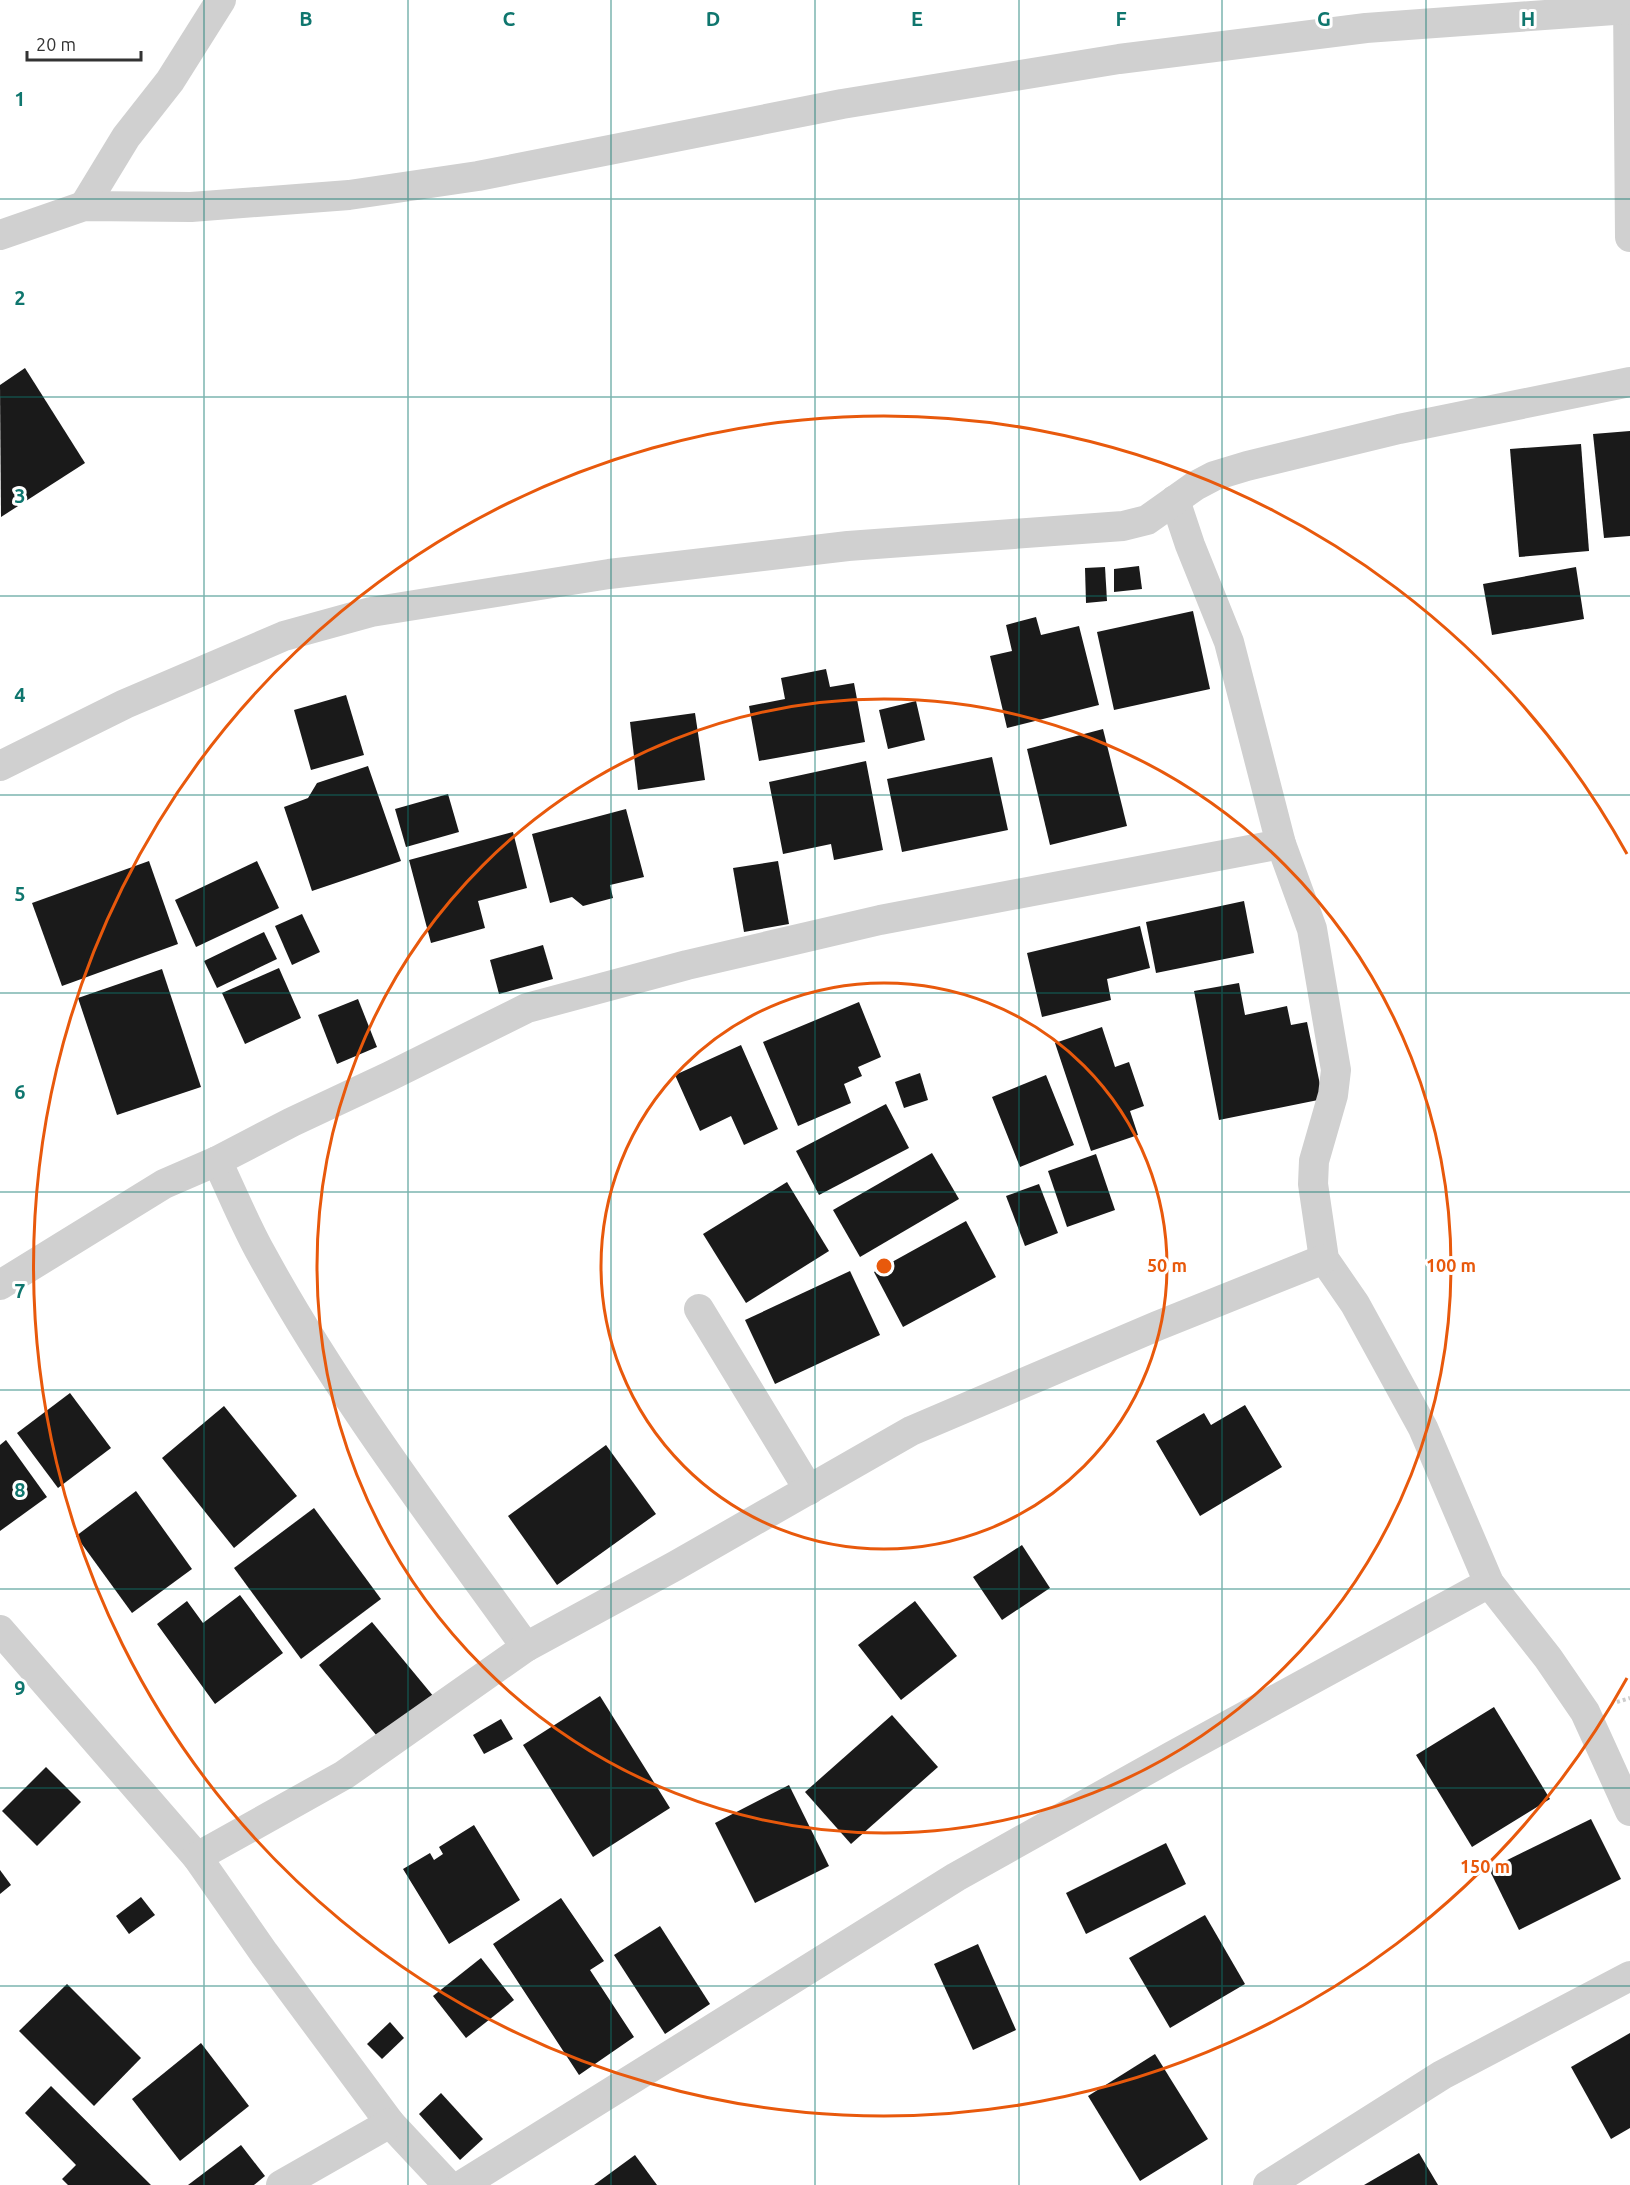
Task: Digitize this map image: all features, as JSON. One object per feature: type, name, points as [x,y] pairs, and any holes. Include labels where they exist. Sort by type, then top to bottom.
[{"type":"street","points":[[84,206],[126,137],[170,81],[221,0]]},
{"type":"street","points":[[0,235],[84,206],[191,207],[350,195],[478,176],[842,104],[1119,59],[1366,28],[1628,5],[1630,237]]},
{"type":"street","points":[[0,766],[125,705],[284,636],[371,612],[609,574],[848,546],[1123,526],[1147,520],[1195,486],[1214,476],[1247,466],[1399,429],[1630,382]]},
{"type":"street","points":[[1175,500],[1190,545],[1229,642],[1281,843],[1311,929],[1336,1070],[1333,1095],[1314,1161],[1313,1184],[1324,1259],[1356,1304],[1423,1428],[1489,1583],[1548,1658],[1585,1712],[1630,1811]]},
{"type":"street","points":[[0,1285],[164,1184],[217,1161],[527,1008],[687,965],[880,920],[1281,843]]},
{"type":"street","points":[[217,1161],[260,1253],[314,1345],[375,1438],[526,1647]]},
{"type":"street","points":[[197,1857],[344,1774],[526,1647],[911,1431],[1156,1326],[1324,1259]]},
{"type":"street","points":[[699,1309],[809,1490]]},
{"type":"street","points":[[462,2185],[956,1877],[1162,1761],[1489,1583]]},
{"type":"street","points":[[0,1630],[197,1857],[264,1953],[390,2123],[448,2185]]},
{"type":"street","points":[[1268,2185],[1442,2076],[1630,1976]]},
{"type":"street","points":[[282,2185],[390,2123]]},
{"type":"building","points":[[25,368],[85,463],[1,517],[0,385]]},
{"type":"building","points":[[1630,431],[1630,536],[1604,538],[1593,434]]},
{"type":"building","points":[[1581,444],[1589,551],[1519,557],[1510,449]]},
{"type":"building","points":[[1139,566],[1142,589],[1114,592],[1114,569]]},
{"type":"building","points":[[1105,567],[1107,601],[1086,603],[1085,568]]},
{"type":"building","points":[[1576,567],[1584,619],[1492,635],[1483,584]]},
{"type":"building","points":[[1193,611],[1210,689],[1114,710],[1097,632]]},
{"type":"building","points":[[1036,617],[1041,635],[1079,626],[1099,705],[1007,728],[990,656],[1012,651],[1006,625]]},
{"type":"building","points":[[826,669],[830,687],[854,683],[865,742],[759,761],[749,706],[785,699],[781,678]]},
{"type":"building","points":[[346,695],[364,755],[311,770],[294,710]]},
{"type":"building","points":[[916,701],[925,740],[888,749],[879,710]]},
{"type":"building","points":[[695,713],[705,780],[638,790],[630,722]]},
{"type":"building","points":[[1103,729],[1127,826],[1050,845],[1027,749]]},
{"type":"building","points":[[992,757],[1008,830],[902,852],[887,779]]},
{"type":"building","points":[[866,761],[883,850],[834,860],[831,844],[783,854],[769,782]]},
{"type":"building","points":[[368,766],[401,861],[312,891],[284,807],[308,798],[317,783]]},
{"type":"building","points":[[448,794],[459,832],[406,847],[395,809]]},
{"type":"building","points":[[626,809],[644,877],[610,885],[613,898],[583,906],[572,897],[550,903],[532,834]]},
{"type":"building","points":[[513,832],[527,888],[478,901],[485,928],[431,943],[409,860]]},
{"type":"building","points":[[149,861],[178,944],[62,986],[32,903]]},
{"type":"building","points":[[257,861],[279,908],[196,947],[175,900]]},
{"type":"building","points":[[778,861],[789,924],[744,932],[733,868]]},
{"type":"building","points":[[1244,901],[1254,953],[1156,973],[1146,922]]},
{"type":"building","points":[[302,914],[320,952],[292,965],[275,926]]},
{"type":"building","points":[[1140,926],[1150,968],[1107,979],[1111,1000],[1042,1017],[1027,953]]},
{"type":"building","points":[[264,932],[277,959],[217,988],[204,961]]},
{"type":"building","points":[[543,945],[553,979],[499,994],[490,960]]},
{"type":"building","points":[[279,968],[301,1018],[245,1044],[222,993]]},
{"type":"building","points":[[162,969],[201,1087],[117,1115],[78,998]]},
{"type":"building","points":[[1239,983],[1245,1015],[1287,1006],[1291,1025],[1307,1022],[1323,1099],[1219,1120],[1194,991]]},
{"type":"building","points":[[358,999],[377,1047],[337,1064],[318,1015]]},
{"type":"building","points":[[859,1002],[881,1057],[858,1067],[862,1076],[844,1084],[851,1103],[798,1126],[763,1042]]},
{"type":"building","points":[[1102,1027],[1115,1067],[1129,1062],[1144,1106],[1130,1111],[1138,1135],[1091,1151],[1055,1043]]},
{"type":"building","points":[[741,1045],[778,1129],[744,1145],[731,1116],[700,1131],[675,1075]]},
{"type":"building","points":[[920,1073],[928,1100],[904,1108],[895,1082]]},
{"type":"building","points":[[1046,1075],[1074,1145],[1020,1167],[992,1097]]},
{"type":"building","points":[[886,1104],[909,1148],[819,1195],[796,1151]]},
{"type":"building","points":[[932,1153],[959,1199],[860,1257],[833,1210]]},
{"type":"building","points":[[1096,1154],[1115,1210],[1067,1227],[1048,1171]]},
{"type":"building","points":[[787,1182],[829,1251],[746,1303],[703,1234]]},
{"type":"building","points":[[1039,1184],[1058,1233],[1025,1246],[1006,1196]]},
{"type":"building","points":[[966,1221],[996,1277],[903,1327],[874,1272]]},
{"type":"building","points":[[850,1271],[880,1335],[775,1384],[745,1320]]},
{"type":"building","points":[[70,1393],[111,1448],[58,1488],[17,1433]]},
{"type":"building","points":[[1245,1405],[1282,1467],[1200,1516],[1156,1441],[1204,1413],[1211,1425]]},
{"type":"building","points":[[224,1406],[297,1496],[234,1548],[162,1458]]},
{"type":"building","points":[[6,1440],[47,1497],[0,1531],[0,1445]]},
{"type":"building","points":[[606,1445],[656,1514],[557,1585],[508,1516]]},
{"type":"building","points":[[136,1491],[192,1569],[132,1613],[76,1536]]},
{"type":"building","points":[[314,1508],[381,1599],[301,1659],[234,1568]]},
{"type":"building","points":[[1022,1545],[1050,1588],[1002,1620],[973,1577]]},
{"type":"building","points":[[240,1595],[283,1653],[215,1704],[157,1624],[187,1601],[203,1623]]},
{"type":"building","points":[[915,1601],[957,1656],[901,1700],[858,1645]]},
{"type":"building","points":[[372,1622],[434,1697],[381,1741],[319,1665]]},
{"type":"building","points":[[600,1696],[670,1808],[593,1857],[523,1745]]},
{"type":"building","points":[[1494,1707],[1550,1799],[1472,1847],[1416,1755]]},
{"type":"building","points":[[892,1715],[938,1767],[851,1844],[805,1792]]},
{"type":"building","points":[[501,1719],[513,1739],[484,1754],[473,1735]]},
{"type":"building","points":[[46,1767],[81,1802],[37,1846],[2,1811]]},
{"type":"building","points":[[789,1785],[829,1866],[755,1903],[715,1823]]},
{"type":"building","points":[[1591,1819],[1621,1879],[1519,1930],[1489,1869]]},
{"type":"building","points":[[474,1825],[520,1900],[449,1944],[403,1869],[430,1853],[434,1860],[443,1854],[439,1847]]},
{"type":"building","points":[[1166,1843],[1186,1884],[1086,1934],[1066,1893]]},
{"type":"building","points":[[0,1870],[11,1885],[0,1894]]},
{"type":"building","points":[[141,1897],[155,1915],[129,1934],[116,1916]]},
{"type":"building","points":[[561,1898],[604,1961],[590,1970],[634,2037],[579,2075],[493,1944]]},
{"type":"building","points":[[1205,1915],[1245,1984],[1170,2028],[1129,1958]]},
{"type":"building","points":[[660,1926],[710,2004],[665,2034],[614,1955]]},
{"type":"building","points":[[978,1944],[1016,2030],[973,2050],[934,1964]]},
{"type":"building","points":[[481,1958],[514,2000],[466,2038],[433,1996]]},
{"type":"building","points":[[67,1984],[141,2058],[94,2106],[19,2031]]},
{"type":"building","points":[[390,2022],[404,2038],[382,2059],[367,2044]]},
{"type":"building","points":[[1630,2033],[1630,2128],[1611,2139],[1571,2067]]},
{"type":"building","points":[[201,2043],[249,2106],[180,2161],[132,2099]]},
{"type":"building","points":[[1155,2054],[1208,2139],[1140,2181],[1088,2096]]},
{"type":"building","points":[[51,2086],[151,2185],[68,2185],[62,2179],[76,2165],[25,2113]]},
{"type":"building","points":[[441,2093],[483,2139],[460,2160],[419,2114]]},
{"type":"building","points":[[241,2145],[265,2176],[254,2185],[188,2185]]},
{"type":"building","points":[[1419,2153],[1438,2185],[1364,2185]]},
{"type":"building","points":[[635,2155],[657,2185],[594,2185]]}]
